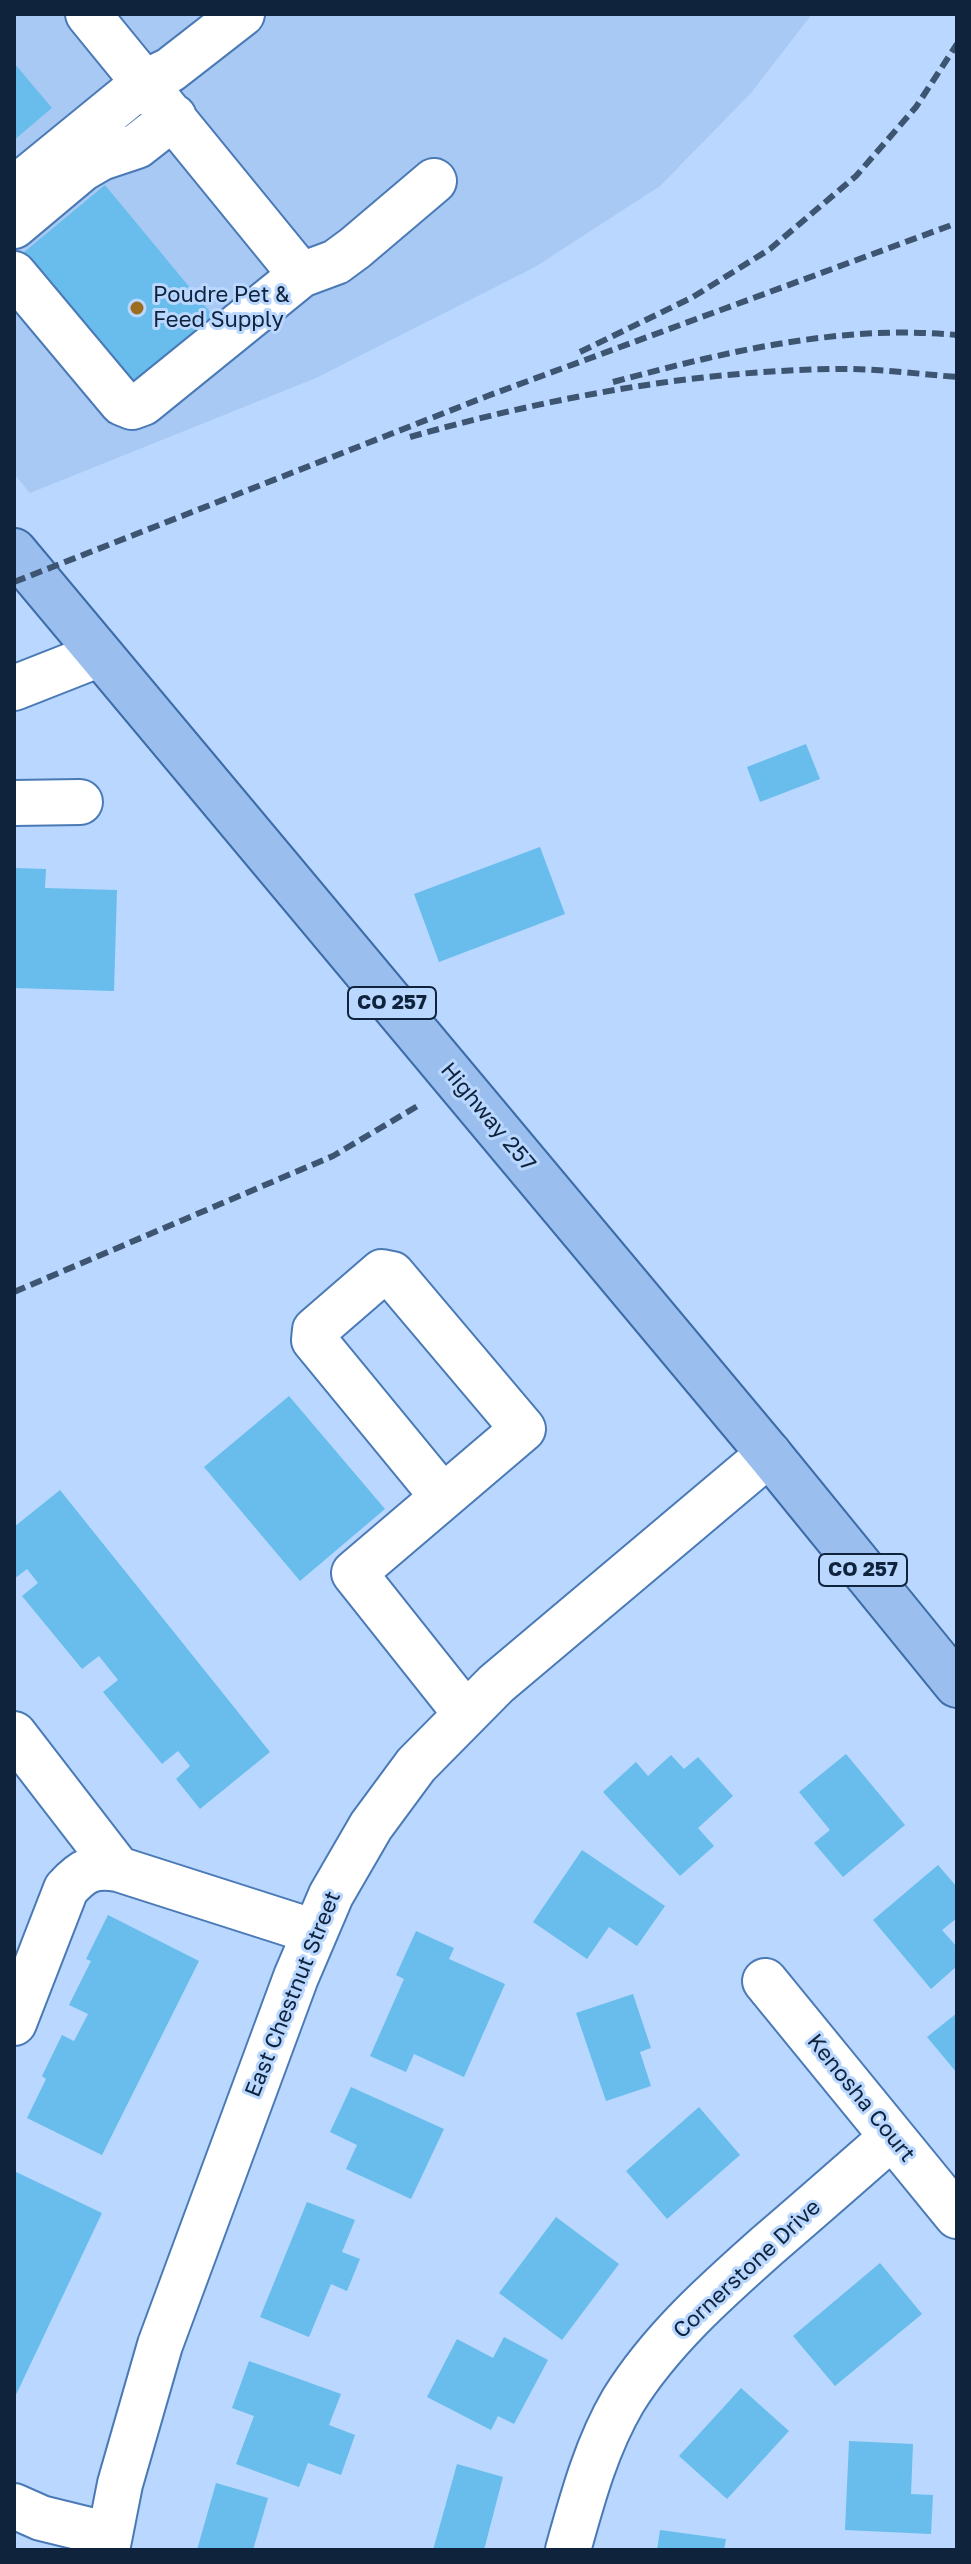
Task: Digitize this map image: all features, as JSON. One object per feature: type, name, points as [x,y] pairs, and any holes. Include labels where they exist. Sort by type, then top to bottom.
[{"type":"main road","name":"Highway 257","points":[[14,551],[769,1454],[957,1685]]},
{"type":"street","points":[[88,14],[301,275]]},
{"type":"street","points":[[14,189],[145,82],[170,70],[242,14]]},
{"type":"street","points":[[14,226],[82,169],[101,158],[137,146],[174,117]]},
{"type":"street","points":[[14,274],[122,403],[132,407],[143,403],[301,275],[336,262],[355,248],[434,181]]},
{"type":"street","points":[[14,688],[98,655]]},
{"type":"street","points":[[14,803],[80,802]]},
{"type":"street","points":[[443,1497],[314,1340],[315,1330],[382,1272],[392,1274],[523,1429],[354,1573],[466,1714]]},
{"type":"street","name":"East Chestnut Street","points":[[109,2543],[120,2484],[160,2345],[296,1977],[331,1895],[371,1826],[416,1765],[496,1684],[769,1454]]},
{"type":"street","points":[[14,1734],[118,1869]]},
{"type":"street","points":[[14,2023],[66,1889],[79,1874],[99,1866],[118,1869],[315,1932]]},
{"type":"street","name":"Kenosha Court","points":[[765,1981],[957,2216]]},
{"type":"street","name":"Cornerstone Drive","points":[[568,2550],[581,2501],[603,2441],[622,2403],[643,2372],[719,2288],[892,2137]]},
{"type":"street","points":[[14,2506],[109,2543]]},
{"type":"shaded area","points":[[14,14],[812,14],[751,93],[660,186],[535,267],[316,378],[30,493],[14,474]]},
{"type":"building","points":[[14,63],[52,108],[14,140]]},
{"type":"building","points":[[105,185],[215,318],[133,386],[23,253]]},
{"type":"building","points":[[806,744],[820,779],[760,802],[747,767]]},
{"type":"building","points":[[540,847],[565,914],[439,962],[414,894]]},
{"type":"building","points":[[14,868],[46,869],[45,888],[117,890],[114,991],[14,988]]},
{"type":"building","points":[[289,1396],[385,1509],[300,1581],[204,1467]]},
{"type":"building","points":[[60,1490],[270,1752],[200,1809],[176,1779],[190,1766],[178,1751],[162,1764],[103,1692],[118,1680],[99,1656],[82,1669],[22,1596],[38,1583],[27,1569],[14,1579],[14,1527]]},
{"type":"building","points":[[846,1754],[905,1825],[843,1877],[814,1843],[830,1830],[799,1792]]},
{"type":"building","points":[[671,1755],[684,1769],[698,1757],[733,1796],[698,1828],[714,1846],[680,1876],[603,1792],[636,1762],[648,1776]]},
{"type":"building","points":[[582,1850],[665,1906],[637,1946],[609,1927],[587,1959],[533,1922]]},
{"type":"building","points":[[938,1865],[957,1887],[957,1918],[942,1930],[957,1947],[957,1966],[931,1989],[873,1920]]},
{"type":"building","points":[[108,1915],[199,1961],[102,2155],[27,2118],[46,2079],[42,2076],[62,2035],[74,2041],[88,2014],[69,2005],[91,1961],[86,1959]]},
{"type":"building","points":[[416,1931],[454,1948],[449,1959],[505,1984],[464,2077],[414,2054],[406,2072],[370,2056],[404,1979],[396,1975]]},
{"type":"building","points":[[633,1994],[651,2048],[640,2052],[651,2086],[606,2101],[576,2013]]},
{"type":"building","points":[[957,2013],[957,2073],[927,2037]]},
{"type":"building","points":[[351,2087],[444,2129],[411,2199],[346,2169],[357,2145],[330,2132]]},
{"type":"building","points":[[699,2107],[740,2155],[667,2219],[626,2171]]},
{"type":"building","points":[[14,2171],[102,2213],[14,2399]]},
{"type":"building","points":[[307,2202],[355,2220],[342,2252],[360,2259],[347,2291],[331,2284],[309,2337],[260,2317]]},
{"type":"building","points":[[556,2217],[619,2264],[562,2340],[499,2293]]},
{"type":"building","points":[[880,2263],[922,2314],[835,2386],[793,2336]]},
{"type":"building","points":[[504,2337],[548,2360],[514,2424],[498,2416],[491,2430],[427,2397],[457,2339],[493,2358]]},
{"type":"building","points":[[249,2361],[341,2394],[329,2425],[355,2435],[341,2475],[308,2463],[299,2487],[236,2464],[254,2416],[232,2408]]},
{"type":"building","points":[[741,2388],[789,2431],[727,2499],[679,2456]]},
{"type":"building","points":[[849,2441],[913,2444],[911,2494],[933,2495],[931,2534],[845,2530]]},
{"type":"building","points":[[457,2464],[503,2477],[484,2550],[433,2550]]},
{"type":"building","points":[[216,2483],[268,2498],[253,2550],[197,2550]]},
{"type":"building","points":[[660,2530],[726,2539],[724,2550],[657,2550]]},
{"type":"railway","points":[[580,352],[693,297],[770,249],[856,176],[916,107],[957,44]]},
{"type":"railway","points":[[14,582],[490,395],[957,223]]},
{"type":"railway","points":[[613,382],[740,351],[826,337],[870,333],[957,335]]},
{"type":"railway","points":[[410,437],[567,399],[728,375],[850,369],[957,377]]},
{"type":"railway","points":[[14,1292],[333,1156],[421,1104]]},
{"type":"place","name":"Poudre Pet & Feed Supply","points":[[137,308]]}]
